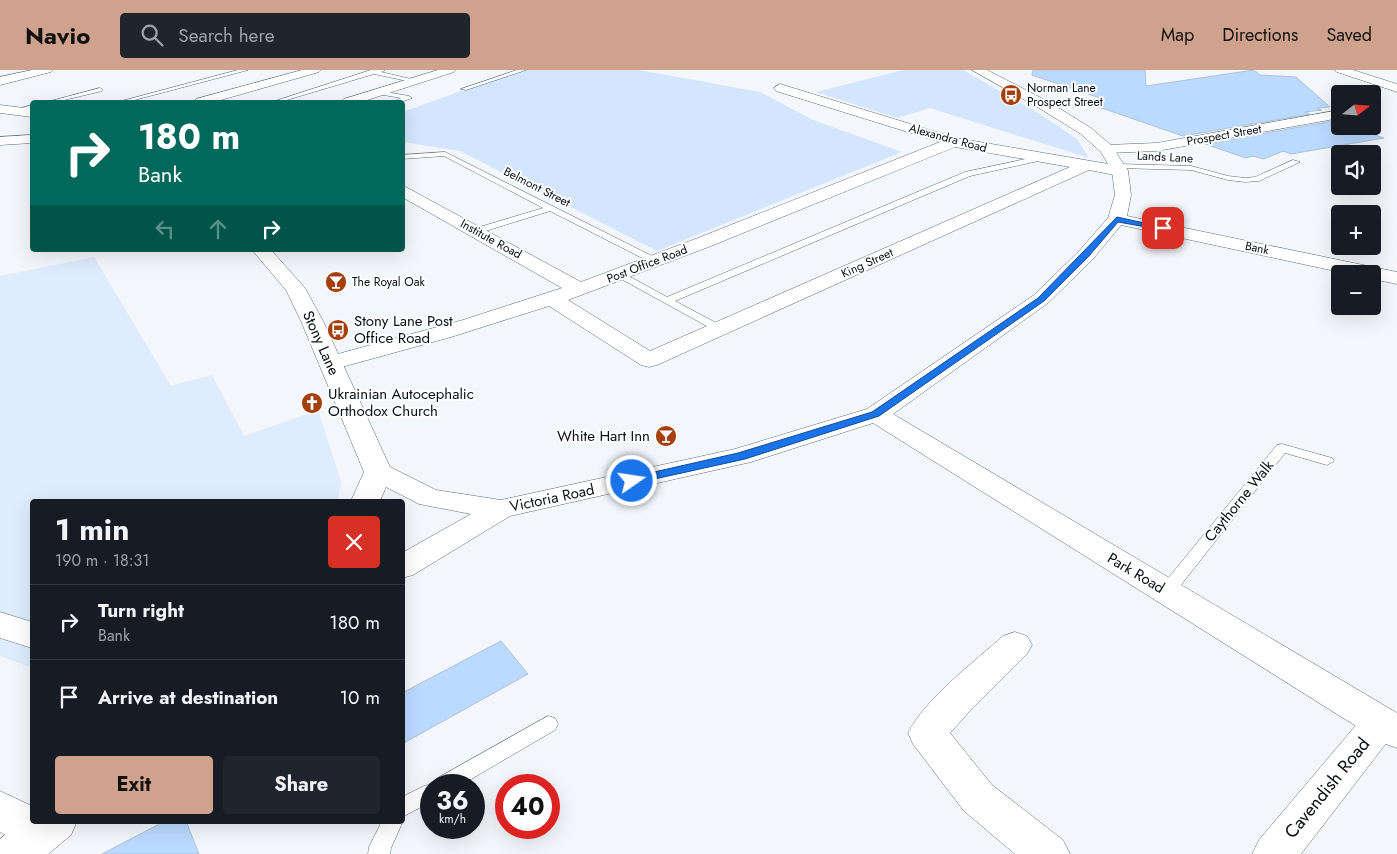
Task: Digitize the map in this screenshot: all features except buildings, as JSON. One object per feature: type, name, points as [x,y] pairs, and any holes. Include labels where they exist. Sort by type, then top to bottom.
[{"type":"street","points":[[0,81],[48,70]]},
{"type":"street","points":[[208,100],[315,70]]},
{"type":"street","points":[[356,100],[450,70]]},
{"type":"street","points":[[978,70],[1044,105],[1086,131],[1107,149],[1119,169],[1124,195],[1117,219]]},
{"type":"street","points":[[1341,70],[1397,88]]},
{"type":"street","name":"Alexandra Road","points":[[780,88],[954,142],[1084,166],[1119,169]]},
{"type":"street","points":[[0,109],[30,112]]},
{"type":"street","name":"Prospect Street","points":[[1107,149],[1157,147],[1331,116]]},
{"type":"street","points":[[0,141],[30,139]]},
{"type":"street","name":"Post Office Road","points":[[331,363],[409,343],[552,299],[655,261],[954,142]]},
{"type":"street","name":"King Street","points":[[552,299],[649,360],[1084,166]]},
{"type":"street","name":"Institute Road","points":[[405,192],[579,289]]},
{"type":"street","name":"Bank","points":[[1117,219],[1397,278]]},
{"type":"street","name":"Victoria Road","points":[[405,565],[500,509],[741,456],[876,414],[1041,300],[1086,255],[1117,219]]},
{"type":"street","name":"Stony Lane","points":[[263,252],[295,288],[331,363],[378,472]]},
{"type":"street","name":"Park Road","points":[[876,414],[1389,727]]},
{"type":"street","points":[[367,499],[378,472],[430,498],[500,509]]},
{"type":"street","points":[[0,625],[30,634]]},
{"type":"street","points":[[1015,645],[956,701],[927,733],[978,798],[1048,854]]},
{"type":"street","name":"Cavendish Road","points":[[1274,854],[1389,727]]},
{"type":"street","points":[[0,810],[37,836]]},
{"type":"lane","points":[[129,100],[245,70]]},
{"type":"lane","points":[[358,70],[417,81]]},
{"type":"lane","points":[[281,100],[382,70]]},
{"type":"lane","points":[[464,90],[521,70]]},
{"type":"lane","points":[[58,100],[100,90]]},
{"type":"lane","points":[[380,93],[409,98],[402,100]]},
{"type":"lane","points":[[15,111],[30,107]]},
{"type":"lane","name":"Belmont Street","points":[[405,157],[444,154],[655,261]]},
{"type":"lane","points":[[668,300],[968,174],[1040,158]]},
{"type":"lane","name":"Lands Lane","points":[[1119,169],[1191,168],[1228,178],[1245,180],[1256,179],[1296,162]]},
{"type":"lane","points":[[476,231],[551,208]]},
{"type":"lane","points":[[619,274],[718,328]]},
{"type":"lane","name":"Caythorne Walk","points":[[1167,591],[1282,448],[1327,462]]},
{"type":"lane","points":[[461,774],[548,724]]},
{"type":"lane","points":[[405,806],[420,798]]},
{"type":"lane","points":[[379,854],[380,846],[391,824]]},
{"type":"shaded area","points":[[519,70],[639,70],[760,92],[813,120],[902,152],[657,251],[460,151],[405,142],[405,111]]},
{"type":"shaded area","points":[[903,70],[963,70],[1040,114],[1077,139],[1089,158],[930,108],[897,118],[816,92]]},
{"type":"shaded area","points":[[94,257],[171,386],[212,375],[244,436],[318,410],[341,482],[338,499],[30,499],[30,667],[0,656],[0,276]]},
{"type":"place","name":"Norman Lane Prospect Street","points":[[1011,95]]},
{"type":"place","name":"The Royal Oak","points":[[336,282]]},
{"type":"place","name":"Stony Lane Post Office Road","points":[[338,330]]},
{"type":"place","name":"Ukrainian Autocephalic Orthodox Church","points":[[312,403]]},
{"type":"place","name":"White Hart Inn","points":[[666,436]]},
{"type":"route","points":[[632,481],[741,456],[876,414],[1041,300],[1086,255],[1117,219],[1163,228]]}]
